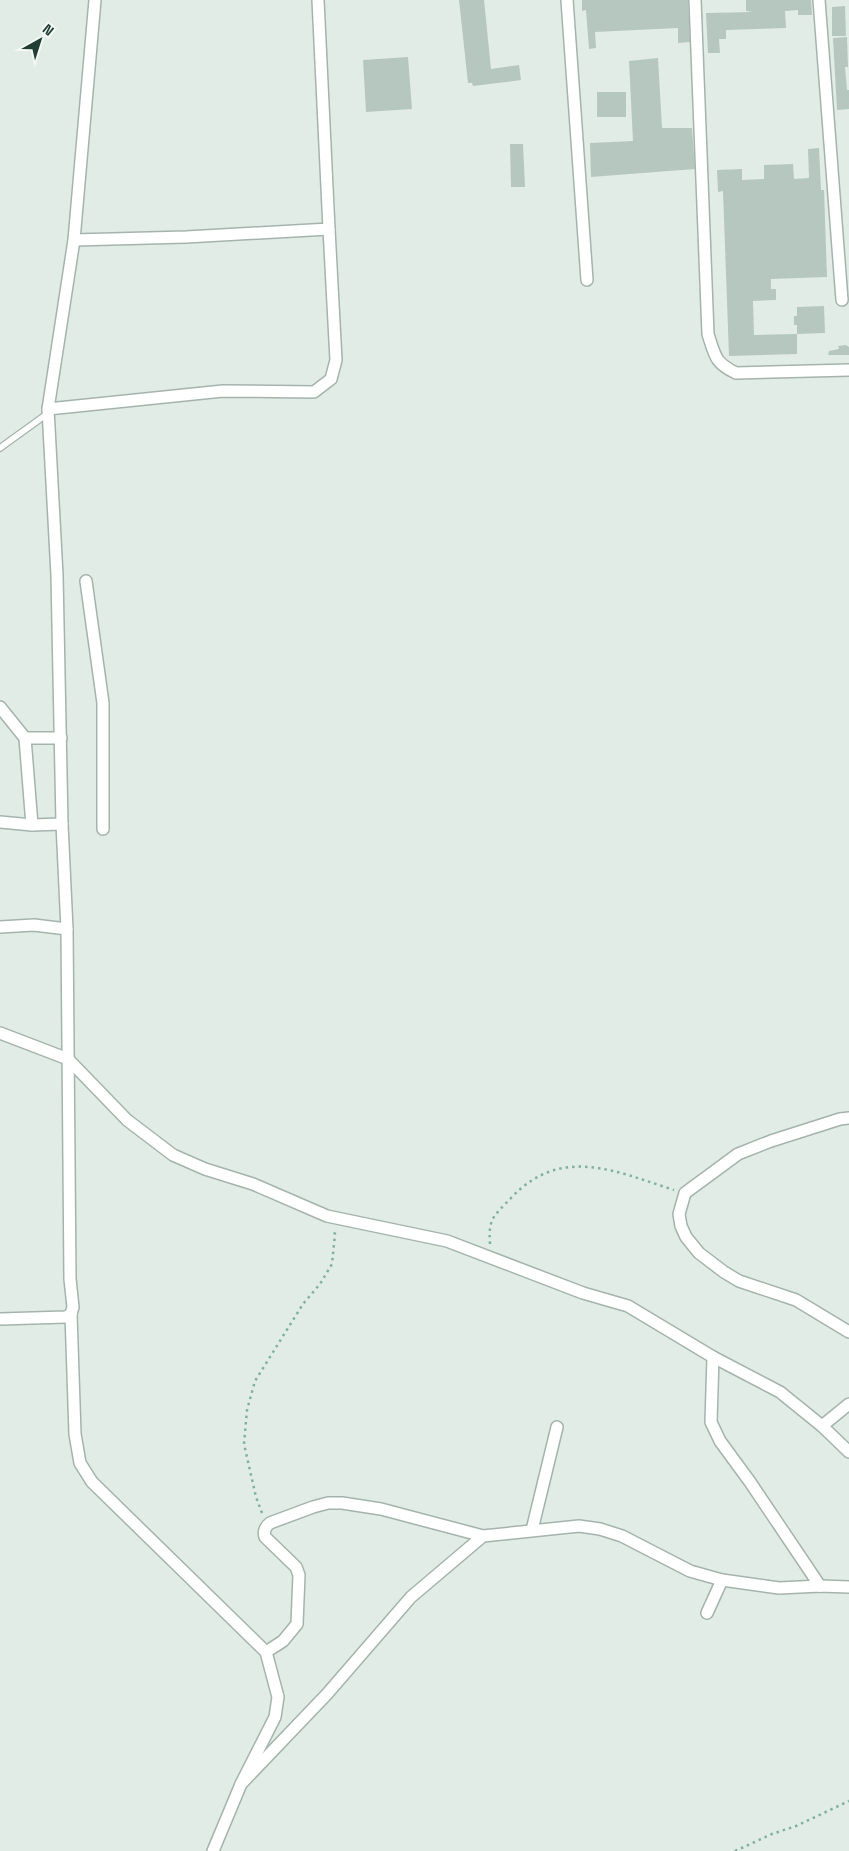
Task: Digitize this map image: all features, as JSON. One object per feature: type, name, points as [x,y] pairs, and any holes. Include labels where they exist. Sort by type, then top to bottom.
[{"type":"street","points":[[96,0],[74,240],[48,412],[58,575],[62,824],[67,929],[70,1279],[73,1307],[71,1314],[74,1434],[80,1462],[92,1482],[266,1652],[278,1697],[275,1717],[241,1784],[213,1851]]},
{"type":"street","points":[[48,412],[223,391],[314,392],[331,379],[336,360],[318,0]]},
{"type":"street","points":[[567,0],[587,280]]},
{"type":"street","points":[[695,0],[708,334],[714,354],[722,366],[736,373],[849,370]]},
{"type":"street","points":[[819,0],[842,300]]},
{"type":"street","points":[[74,240],[330,229]]},
{"type":"street","points":[[86,581],[103,703],[103,829]]},
{"type":"street","points":[[0,707],[25,738],[32,825]]},
{"type":"street","points":[[25,738],[61,738]]},
{"type":"street","points":[[0,822],[32,825],[62,824]]},
{"type":"street","points":[[0,927],[34,926],[67,929]]},
{"type":"street","points":[[0,1033],[68,1059],[127,1120],[173,1155],[205,1169],[253,1184],[327,1216],[439,1239],[490,1256],[583,1293],[628,1306],[713,1357],[780,1392],[822,1426],[849,1452]]},
{"type":"street","points":[[849,1118],[771,1141],[738,1154],[685,1193],[679,1214],[681,1226],[686,1237],[699,1253],[724,1272],[739,1281],[796,1300],[849,1332]]},
{"type":"street","points":[[0,1319],[66,1317],[71,1314]]},
{"type":"street","points":[[713,1357],[711,1422],[720,1441],[820,1586]]},
{"type":"street","points":[[822,1426],[849,1404]]},
{"type":"street","points":[[532,1530],[557,1427]]},
{"type":"street","points":[[266,1652],[283,1640],[296,1624],[299,1575],[296,1567],[265,1537],[266,1526],[273,1521],[328,1503],[381,1509],[483,1536],[579,1526],[600,1529],[622,1536],[690,1571],[722,1580],[779,1588],[849,1587]]},
{"type":"street","points":[[241,1784],[327,1694],[411,1597],[483,1536]]},
{"type":"street","points":[[707,1613],[722,1580]]},
{"type":"lane","points":[[0,448],[48,412]]},
{"type":"path","points":[[490,1256],[489,1230],[494,1215],[520,1188],[533,1178],[550,1171],[577,1166],[600,1167],[685,1193]]},
{"type":"path","points":[[266,1526],[256,1497],[244,1444],[248,1410],[254,1382],[303,1304],[320,1284],[332,1264],[335,1234],[327,1216]]},
{"type":"path","points":[[735,1851],[772,1834],[796,1826],[849,1801]]},
{"type":"building","points":[[459,0],[484,0],[491,69],[519,65],[521,80],[473,86],[472,83],[468,83]]},
{"type":"building","points":[[582,0],[688,0],[690,42],[678,43],[678,28],[595,32],[596,48],[589,49],[586,10],[582,11]]},
{"type":"building","points":[[746,0],[811,0],[812,15],[798,15],[798,10],[785,11],[786,28],[726,30],[726,39],[719,39],[720,53],[708,53],[706,13],[753,12],[746,11]]},
{"type":"building","points":[[845,6],[846,36],[832,36],[832,7]]},
{"type":"building","points":[[847,37],[848,67],[845,67],[847,90],[849,90],[849,109],[837,110],[833,38]]},
{"type":"building","points":[[408,57],[412,109],[366,112],[363,60]]},
{"type":"building","points":[[658,58],[662,128],[692,128],[695,169],[591,177],[590,143],[633,141],[629,61]]},
{"type":"building","points":[[597,92],[626,92],[626,117],[597,117]]},
{"type":"building","points":[[510,144],[523,144],[525,187],[511,187]]},
{"type":"building","points":[[819,148],[821,190],[824,190],[827,277],[771,279],[771,289],[776,289],[776,300],[753,301],[754,335],[797,334],[797,354],[729,356],[723,191],[718,192],[717,170],[742,169],[742,180],[764,179],[764,165],[793,164],[794,179],[809,178],[808,149]]},
{"type":"building","points":[[824,306],[825,333],[797,334],[794,316],[797,316],[797,307]]},
{"type":"building","points":[[846,345],[849,347],[849,355],[828,355],[829,351],[839,349],[838,346]]}]
